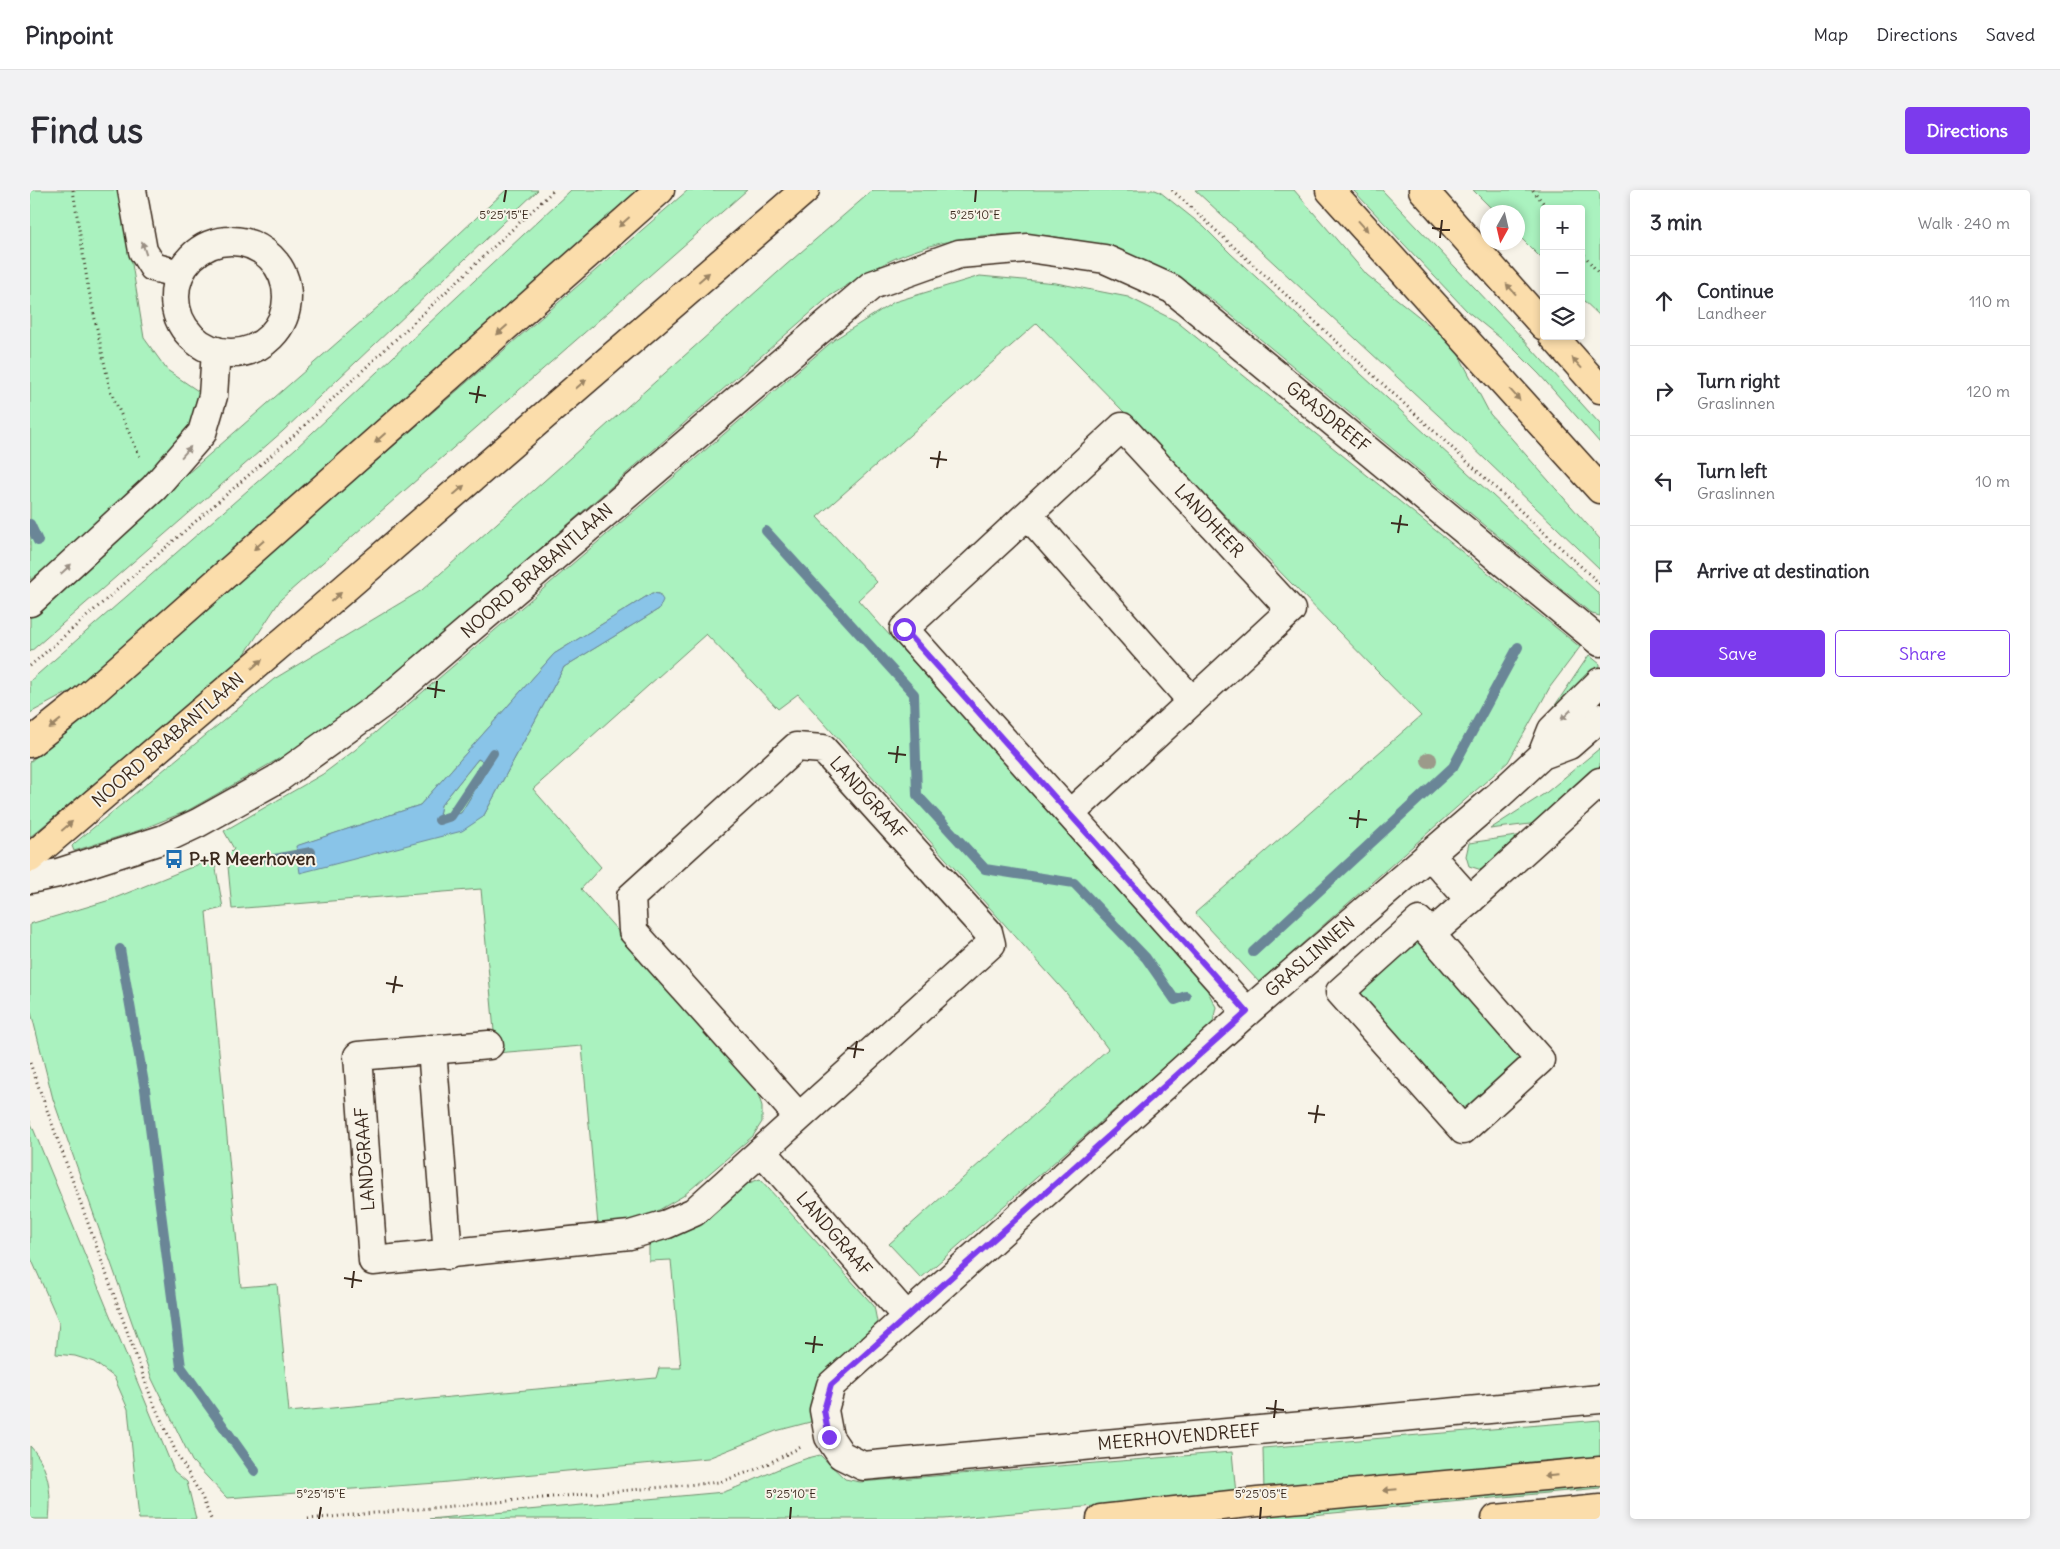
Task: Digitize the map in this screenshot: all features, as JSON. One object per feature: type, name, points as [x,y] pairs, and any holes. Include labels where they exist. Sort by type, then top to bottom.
[{"type":"main road","points":[[30,743],[79,704],[660,190]]},
{"type":"main road","name":"NOORD BRABANTLAAN","points":[[30,858],[805,190]]},
{"type":"main road","points":[[1330,190],[1600,489]]},
{"type":"main road","points":[[1424,190],[1540,321]]},
{"type":"main road","points":[[1557,340],[1600,389]]},
{"type":"main road","points":[[1101,1519],[1258,1502],[1600,1471]]},
{"type":"main road","points":[[1496,1519],[1600,1509]]},
{"type":"street","points":[[132,190],[143,251],[153,267],[180,274]]},
{"type":"street","points":[[221,241],[239,241],[257,246],[272,257],[282,272],[287,290],[287,308],[280,325],[268,339],[253,348],[235,353],[216,351],[199,343],[185,329],[177,312],[175,293],[180,274],[190,258],[204,247],[221,241]]},
{"type":"street","name":"GRASDREEF","points":[[1028,248],[1104,259],[1172,289],[1600,642]]},
{"type":"street","name":"NOORD BRABANTLAAN","points":[[30,879],[58,873],[164,838],[198,823],[285,773],[383,703],[872,285],[959,254],[1028,248]]},
{"type":"street","points":[[30,602],[154,488],[202,434],[213,396],[216,351]]},
{"type":"street","name":"LANDHEER","points":[[1071,813],[1291,610],[1122,427],[904,629],[1071,813],[1247,1012]]},
{"type":"street","points":[[1028,515],[1192,702]]},
{"type":"street","name":"GRASLINNEN","points":[[1542,755],[1552,730],[1600,682]]},
{"type":"street","name":"GRASLINNEN","points":[[829,1437],[824,1410],[831,1385],[1247,1012],[1542,755],[1569,745],[1600,718]]},
{"type":"street","name":"LANDGRAAF","points":[[489,1045],[358,1056],[373,1261],[448,1255],[630,1235],[667,1224],[694,1212],[991,944],[988,932],[824,749],[796,747],[631,897],[633,931],[799,1117]]},
{"type":"street","points":[[1431,934],[1600,782]]},
{"type":"street","points":[[1429,854],[1470,900]]},
{"type":"street","points":[[1419,921],[1431,934],[1540,1060],[1463,1130],[1340,992],[1419,921]]},
{"type":"street","points":[[432,1049],[448,1255]]},
{"type":"street","name":"LANDGRAAF","points":[[762,1151],[907,1317]]},
{"type":"street","name":"MEERHOVENDREEF","points":[[829,1437],[841,1455],[864,1466],[1600,1399]]},
{"type":"path","points":[[72,190],[88,286],[110,390],[154,488]]},
{"type":"path","points":[[30,666],[290,439],[554,190]]},
{"type":"path","points":[[1172,190],[1600,584]]},
{"type":"path","points":[[1533,190],[1545,205]]},
{"type":"path","points":[[1585,256],[1600,274]]},
{"type":"path","points":[[30,1063],[152,1400],[176,1452],[202,1497],[211,1519]]},
{"type":"path","points":[[308,1519],[720,1482],[757,1469],[807,1444],[829,1437]]},
{"type":"green space","points":[[30,190],[120,190],[144,338],[167,370],[198,391],[222,393],[221,414],[88,536],[30,580]]},
{"type":"green space","points":[[506,190],[538,190],[283,431],[30,652],[30,618],[155,502],[426,265]]},
{"type":"green space","points":[[571,190],[642,190],[89,681],[30,713],[30,681],[296,448]]},
{"type":"green space","points":[[688,190],[747,190],[281,599],[237,666],[30,837],[30,762]]},
{"type":"green space","points":[[873,190],[1155,190],[1160,192],[1204,227],[1596,591],[1600,596],[1600,616],[1592,614],[1236,319],[1185,281],[1145,261],[1075,240],[1039,235],[1003,234],[967,238],[931,246],[896,258],[830,296],[377,691],[312,740],[187,811],[140,830],[74,851],[72,846],[76,842],[274,679],[422,590],[786,265]]},
{"type":"green space","points":[[1195,190],[1294,190],[1367,275],[1453,344],[1490,414],[1600,539],[1600,569],[1465,440]]},
{"type":"green space","points":[[1353,190],[1382,190],[1512,327],[1600,424],[1600,443],[1539,374],[1515,350],[1467,311]]},
{"type":"green space","points":[[1473,190],[1600,190],[1600,316],[1585,302],[1585,205],[1540,205],[1540,257],[1525,242],[1525,205],[1488,205]]},
{"type":"green space","points":[[980,276],[1056,283],[1128,297],[1176,321],[1580,647],[1550,687],[1508,762],[1259,982],[1195,913],[1421,716],[1037,323],[817,517],[877,582],[858,600],[1207,990],[1216,1007],[1212,1027],[921,1278],[889,1244],[1108,1049],[1067,994],[798,694],[778,709],[706,634],[533,789],[601,867],[581,889],[756,1088],[762,1106],[762,1122],[753,1136],[683,1196],[647,1217],[598,1226],[582,1046],[496,1053],[481,889],[232,909],[227,856],[234,849],[224,831],[323,774],[355,750],[835,339],[894,302]],"holes":[[[652,593],[660,594],[659,609],[564,667],[483,817],[298,855],[297,846],[420,805],[554,654]]]},
{"type":"green space","points":[[1589,655],[1600,664],[1600,670],[1537,732]]},
{"type":"green space","points":[[1600,748],[1600,768],[1538,823],[1490,829],[1547,792]]},
{"type":"green space","points":[[478,759],[490,765],[461,813],[447,817],[439,815],[441,805]]},
{"type":"green space","points":[[1530,834],[1488,872],[1469,866],[1466,856],[1469,843]]},
{"type":"green space","points":[[214,858],[223,908],[206,912],[241,1287],[277,1284],[289,1412],[656,1378],[659,1368],[681,1368],[671,1260],[649,1261],[649,1245],[703,1219],[738,1187],[760,1179],[874,1306],[878,1327],[840,1359],[815,1390],[814,1421],[776,1431],[708,1458],[437,1483],[227,1498],[192,1461],[152,1379],[53,1099],[30,1008],[30,924],[110,900]]},
{"type":"green space","points":[[1425,937],[1526,1055],[1466,1114],[1358,998],[1357,985],[1414,938]]},
{"type":"green space","points":[[30,1121],[174,1471],[187,1482],[196,1519],[139,1519],[128,1409],[114,1377],[94,1362],[75,1356],[56,1354],[59,1322],[30,1256]]},
{"type":"green space","points":[[1600,1420],[1600,1462],[1264,1493],[1263,1448]]},
{"type":"green space","points":[[30,1446],[41,1462],[48,1480],[50,1499],[49,1519],[30,1519]]},
{"type":"green space","points":[[1232,1452],[1236,1494],[944,1519],[429,1519],[724,1492],[795,1462],[820,1455],[845,1479],[860,1482]]},
{"type":"green space","points":[[1600,1481],[1600,1488],[1312,1515],[1299,1519],[1269,1519],[1269,1510]]},
{"type":"water","points":[[652,593],[659,594],[663,600],[659,609],[564,667],[483,817],[462,831],[300,873],[296,846],[420,805],[554,654]],"holes":[[[478,759],[490,765],[461,813],[447,817],[439,815],[441,805]]]},
{"type":"waterway","points":[[30,524],[38,541]]},
{"type":"waterway","points":[[766,531],[914,694],[917,795],[985,869],[1074,883],[1146,958],[1175,1000],[1186,996]]},
{"type":"waterway","points":[[1253,952],[1453,767],[1518,647]]},
{"type":"waterway","points":[[439,820],[451,816],[493,753]]},
{"type":"waterway","points":[[269,860],[311,852]]},
{"type":"waterway","points":[[120,949],[145,1089],[181,1367],[255,1471]]},
{"type":"place","name":"P+R Meerhoven","points":[[174,859]]},
{"type":"route","points":[[829,1437],[824,1410],[831,1385],[1247,1012],[1071,813],[904,629]]}]
